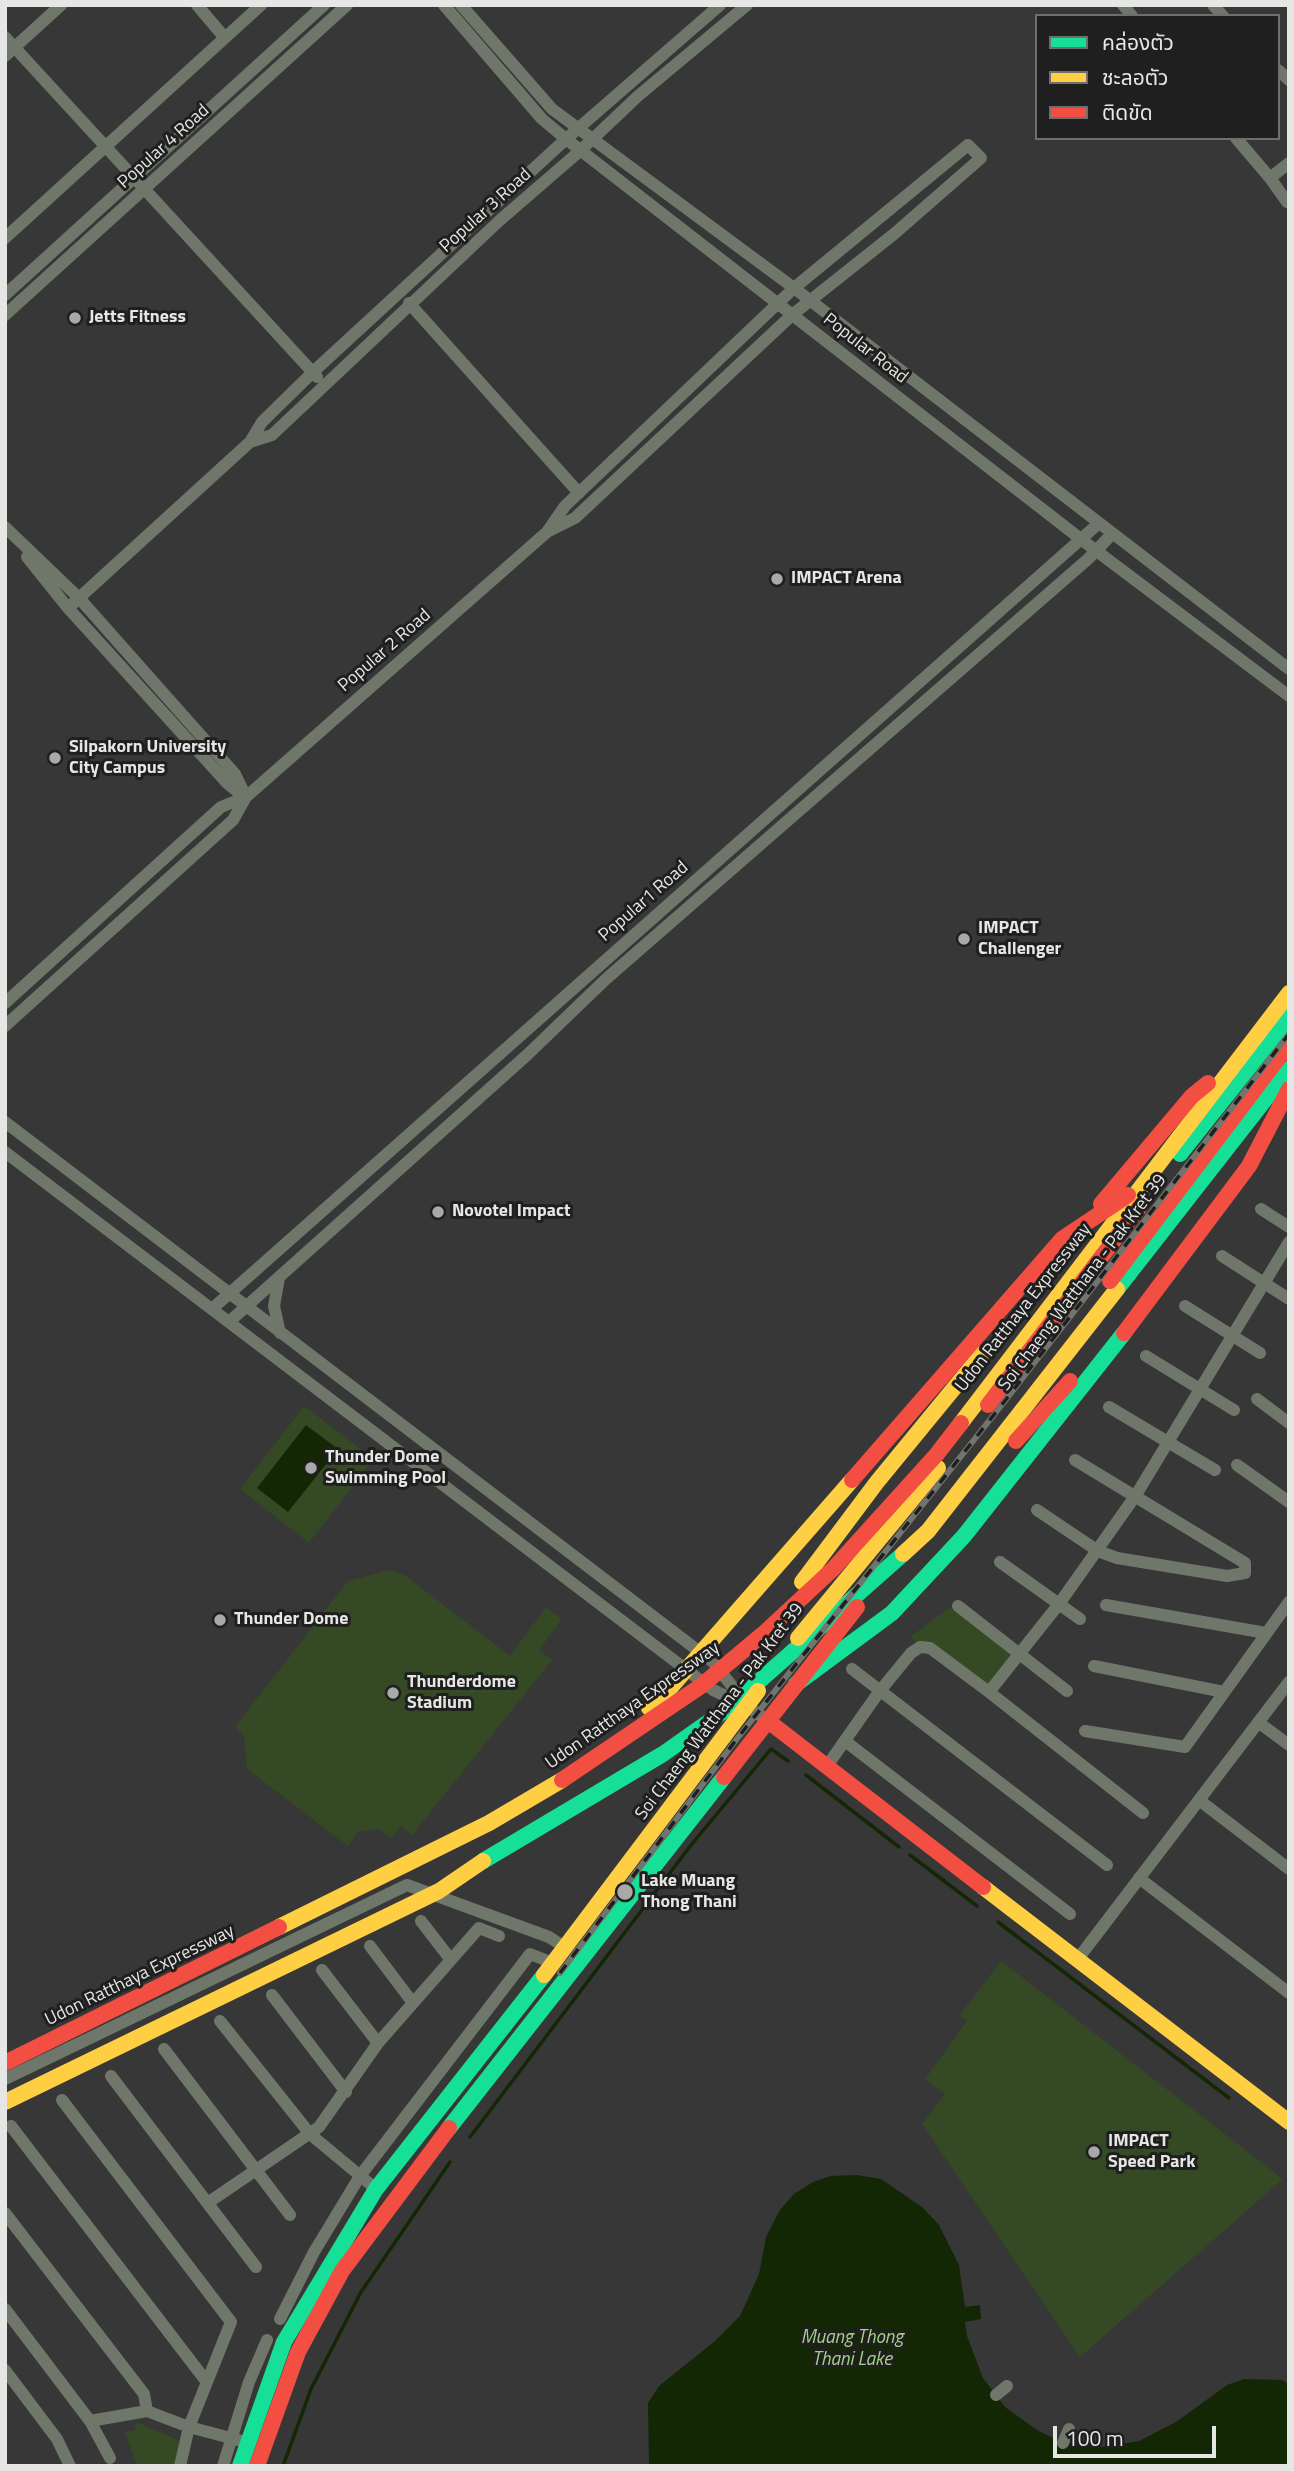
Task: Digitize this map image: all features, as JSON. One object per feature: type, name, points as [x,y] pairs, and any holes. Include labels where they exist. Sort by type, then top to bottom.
[{"type":"main road","name":"Udon Ratthaya Expressway","points":[[5,2063],[489,1823],[582,1769],[701,1686],[833,1569],[937,1454],[1289,993]]},
{"type":"main road","name":"Soi Chaeng Watthana - Pak Kret 39","points":[[240,2466],[238,2440],[284,2342],[376,2189],[566,1948],[800,1635],[1046,1332],[1170,1166],[1289,1017]]},
{"type":"main road","name":"Soi Chaeng Watthana - Pak Kret 39","points":[[257,2466],[299,2351],[342,2271],[391,2200],[1053,1355],[1289,1044]]},
{"type":"main road","points":[[713,1662],[755,1631],[796,1589],[838,1538],[877,1482],[1141,1155],[1192,1096],[1242,1054]]},
{"type":"main road","points":[[928,1531],[1289,1069]]},
{"type":"main road","points":[[796,1684],[892,1613],[964,1536],[1069,1408],[1249,1166],[1289,1089]]},
{"type":"main road","points":[[5,2102],[439,1891],[504,1847],[663,1754],[731,1706],[928,1531],[1056,1399],[1234,1165],[1289,1119]]},
{"type":"main road","points":[[582,1769],[671,1687],[1062,1239],[1170,1166]]},
{"type":"main road","points":[[800,1635],[809,1603],[838,1538]]},
{"type":"main road","points":[[768,1721],[1289,2122]]},
{"type":"street","points":[[10,52],[61,5]]},
{"type":"street","points":[[197,5],[225,38]]},
{"type":"street","points":[[5,238],[261,5]]},
{"type":"street","name":"Popular 4 Road","points":[[6,292],[324,5]]},
{"type":"street","name":"Popular 4 Road","points":[[5,314],[347,5]]},
{"type":"street","name":"Popular Road","points":[[443,5],[542,118],[566,139],[1096,551],[1289,696]]},
{"type":"street","points":[[461,5],[552,109],[793,288]]},
{"type":"street","name":"Popular 3 Road","points":[[250,442],[272,435],[409,303],[638,96],[747,5]]},
{"type":"street","points":[[718,8],[719,29]]},
{"type":"street","name":"Popular 3 Road","points":[[68,608],[250,442],[262,422],[313,372],[566,139],[718,8]]},
{"type":"street","points":[[5,37],[10,52],[144,188],[324,385]]},
{"type":"street","points":[[628,85],[638,96]]},
{"type":"street","points":[[224,96],[234,107]]},
{"type":"street","points":[[1238,140],[1287,202]]},
{"type":"street","name":"Popular 2 Road","points":[[5,1026],[233,820],[246,797],[547,532],[565,506],[793,288],[881,220],[968,145],[981,158],[894,234],[792,315],[575,518],[547,532]]},
{"type":"street","points":[[1270,178],[1289,163]]},
{"type":"street","points":[[881,220],[894,234]]},
{"type":"street","name":"Popular Road","points":[[793,288],[1289,669]]},
{"type":"street","points":[[409,303],[579,493]]},
{"type":"street","points":[[664,412],[675,424]]},
{"type":"street","name":"Popular1 Road","points":[[213,1308],[1098,524]]},
{"type":"street","points":[[5,528],[79,598],[235,774],[246,797]]},
{"type":"street","points":[[5,528],[68,608],[227,783],[246,797]]},
{"type":"street","name":"Popular1 Road","points":[[230,1321],[527,1055],[606,979],[1096,551],[1112,534]]},
{"type":"street","name":"Popular 2 Road","points":[[5,1003],[221,807],[246,797]]},
{"type":"street","points":[[5,1122],[713,1662],[747,1706]]},
{"type":"street","points":[[5,1152],[713,1690],[747,1706],[768,1721]]},
{"type":"street","points":[[1261,1209],[1289,1227]]},
{"type":"street","points":[[989,1692],[1059,1604],[1136,1495],[1202,1390],[1289,1242]]},
{"type":"street","points":[[1222,1256],[1289,1299]]},
{"type":"street","points":[[279,1276],[274,1306],[280,1333]]},
{"type":"street","points":[[1185,1306],[1260,1353]]},
{"type":"street","points":[[1146,1356],[1234,1410]]},
{"type":"street","points":[[1257,1399],[1289,1423]]},
{"type":"street","points":[[1109,1407],[1215,1470]]},
{"type":"street","points":[[1037,1510],[1098,1550],[1117,1558],[1227,1576],[1244,1573],[1245,1563],[1076,1460]]},
{"type":"street","points":[[1237,1465],[1289,1502]]},
{"type":"street","points":[[1000,1562],[1080,1619]]},
{"type":"street","points":[[1085,1731],[1185,1747],[1289,1602]]},
{"type":"street","points":[[1106,1605],[1266,1633]]},
{"type":"street","points":[[958,1606],[1067,1690]]},
{"type":"street","points":[[827,1766],[879,1692],[911,1653],[920,1647],[930,1648],[1143,1813]]},
{"type":"street","points":[[1094,1666],[1224,1692]]},
{"type":"street","points":[[852,1669],[1107,1865]]},
{"type":"street","points":[[1077,1960],[1289,1682]]},
{"type":"street","points":[[1258,1721],[1289,1745]]},
{"type":"street","points":[[845,1741],[1070,1913]]},
{"type":"street","points":[[1199,1800],[1289,1869]]},
{"type":"street","points":[[1139,1878],[1289,1993]]},
{"type":"street","points":[[5,2079],[407,1885],[549,1937],[566,1948]]},
{"type":"street","points":[[421,1921],[451,1960]]},
{"type":"street","points":[[209,2202],[254,2169],[310,2134],[346,2092],[378,2043],[479,1928],[499,1936]]},
{"type":"street","points":[[370,1946],[414,2003]]},
{"type":"street","points":[[279,2319],[314,2252],[360,2176],[530,1954],[553,1964]]},
{"type":"street","points":[[322,1970],[378,2043]]},
{"type":"street","points":[[272,1995],[346,2092]]},
{"type":"street","points":[[220,2021],[310,2134],[376,2189]]},
{"type":"street","points":[[164,2049],[290,2215]]},
{"type":"street","points":[[111,2076],[257,2267]]},
{"type":"street","points":[[62,2101],[231,2322],[205,2381],[189,2427],[180,2466]]},
{"type":"street","points":[[11,2126],[205,2381]]},
{"type":"street","points":[[5,2213],[144,2394],[147,2411]]},
{"type":"street","points":[[5,2309],[90,2421],[110,2459]]},
{"type":"street","points":[[223,2466],[238,2440],[267,2340]]},
{"type":"street","points":[[5,2370],[57,2439],[69,2466]]},
{"type":"street","points":[[996,2395],[1007,2386]]},
{"type":"street","points":[[90,2421],[147,2411],[189,2427],[238,2440]]},
{"type":"street","points":[[1063,2443],[1069,2429]]},
{"type":"shaded area","name":"Thunder Dome Swimming Pool","points":[[304,1406],[374,1459],[309,1543],[240,1489]]},
{"type":"shaded area","name":"Thunderdome Stadium","points":[[389,1570],[406,1576],[510,1656],[546,1607],[562,1619],[539,1650],[552,1660],[412,1835],[401,1826],[391,1838],[379,1829],[358,1832],[348,1846],[247,1769],[244,1736],[235,1727],[348,1581]]},
{"type":"shaded area","points":[[950,1607],[1013,1654],[982,1691],[910,1637]]},
{"type":"shaded area","name":"IMPACT Speed Park","points":[[1001,1961],[1283,2179],[1080,2357],[922,2124],[945,2094],[925,2079],[967,2021],[960,2015]]},
{"type":"shaded area","points":[[136,2422],[183,2442],[177,2466],[137,2466],[125,2432],[135,2430]]},
{"type":"water","points":[[306,1425],[338,1449],[288,1512],[257,1488]]},
{"type":"water","name":"Muang Thong Thani Lake","points":[[857,2175],[881,2179],[922,2207],[939,2225],[959,2265],[965,2307],[980,2305],[981,2319],[965,2322],[967,2336],[983,2378],[1005,2407],[1037,2430],[1063,2443],[1102,2447],[1139,2441],[1176,2422],[1227,2385],[1244,2379],[1282,2380],[1289,2384],[1289,2466],[649,2466],[648,2403],[659,2386],[715,2341],[740,2316],[759,2274],[766,2237],[780,2210],[794,2194],[813,2182],[831,2176]]},
{"type":"waterway","points":[[470,2137],[691,1845],[771,1749],[788,1761]]},
{"type":"waterway","points":[[806,1775],[899,1847]]},
{"type":"waterway","points":[[910,1855],[977,1906]]},
{"type":"waterway","points":[[998,1922],[1229,2098]]},
{"type":"waterway","points":[[283,2466],[311,2389],[361,2292],[450,2162]]},
{"type":"railway","points":[[560,1973],[736,1740],[1004,1402],[1289,1034]]},
{"type":"traffic: fast","points":[[1180,1154],[1289,1017]]},
{"type":"traffic: fast","points":[[1117,1289],[1289,1069]]},
{"type":"traffic: fast","points":[[796,1684],[892,1613],[964,1536],[1124,1333]]},
{"type":"traffic: fast","points":[[483,1861],[663,1754],[731,1706],[903,1554]]},
{"type":"traffic: fast","points":[[449,2128],[724,1777]]},
{"type":"traffic: fast","points":[[240,2466],[284,2342],[376,2189],[544,1975]]},
{"type":"traffic: slow","points":[[961,1423],[1289,993]]},
{"type":"traffic: slow","points":[[903,1554],[928,1531],[1117,1289]]},
{"type":"traffic: slow","points":[[802,1582],[877,1482],[982,1354]]},
{"type":"traffic: slow","points":[[798,1638],[938,1468]]},
{"type":"traffic: slow","points":[[649,1708],[671,1687],[852,1480]]},
{"type":"traffic: slow","points":[[544,1975],[758,1691]]},
{"type":"traffic: slow","points":[[279,1927],[489,1823],[562,1780]]},
{"type":"traffic: slow","points":[[5,2102],[439,1891],[483,1861]]},
{"type":"traffic: slow","points":[[983,1887],[1289,2122]]},
{"type":"traffic: jam","points":[[1110,1281],[1289,1044]]},
{"type":"traffic: jam","points":[[1101,1204],[1192,1096],[1208,1083]]},
{"type":"traffic: jam","points":[[1124,1333],[1249,1166],[1289,1089]]},
{"type":"traffic: jam","points":[[852,1480],[1062,1239],[1128,1195]]},
{"type":"traffic: jam","points":[[988,1405],[1142,1204]]},
{"type":"traffic: jam","points":[[1016,1441],[1070,1381]]},
{"type":"traffic: jam","points":[[562,1780],[701,1686],[763,1634],[833,1569],[937,1454],[961,1423]]},
{"type":"traffic: jam","points":[[724,1777],[857,1607]]},
{"type":"traffic: jam","points":[[768,1721],[983,1887]]},
{"type":"traffic: jam","points":[[5,2063],[279,1927]]},
{"type":"traffic: jam","points":[[257,2466],[298,2352],[342,2271],[449,2128]]},
{"type":"place","name":"Jetts Fitness","points":[[75,318]]},
{"type":"place","name":"IMPACT Arena","points":[[777,579]]},
{"type":"place","name":"Silpakorn University City Campus","points":[[55,758]]},
{"type":"place","name":"IMPACT Challenger","points":[[964,939]]},
{"type":"place","name":"Novotel Impact","points":[[438,1212]]},
{"type":"place","name":"Thunder Dome Swimming Pool","points":[[311,1468]]},
{"type":"place","name":"Thunder Dome","points":[[220,1620]]},
{"type":"place","name":"Thunderdome Stadium","points":[[393,1693]]},
{"type":"place","name":"Lake Muang Thong Thani","points":[[625,1892]]},
{"type":"place","name":"IMPACT Speed Park","points":[[1094,2152]]}]
